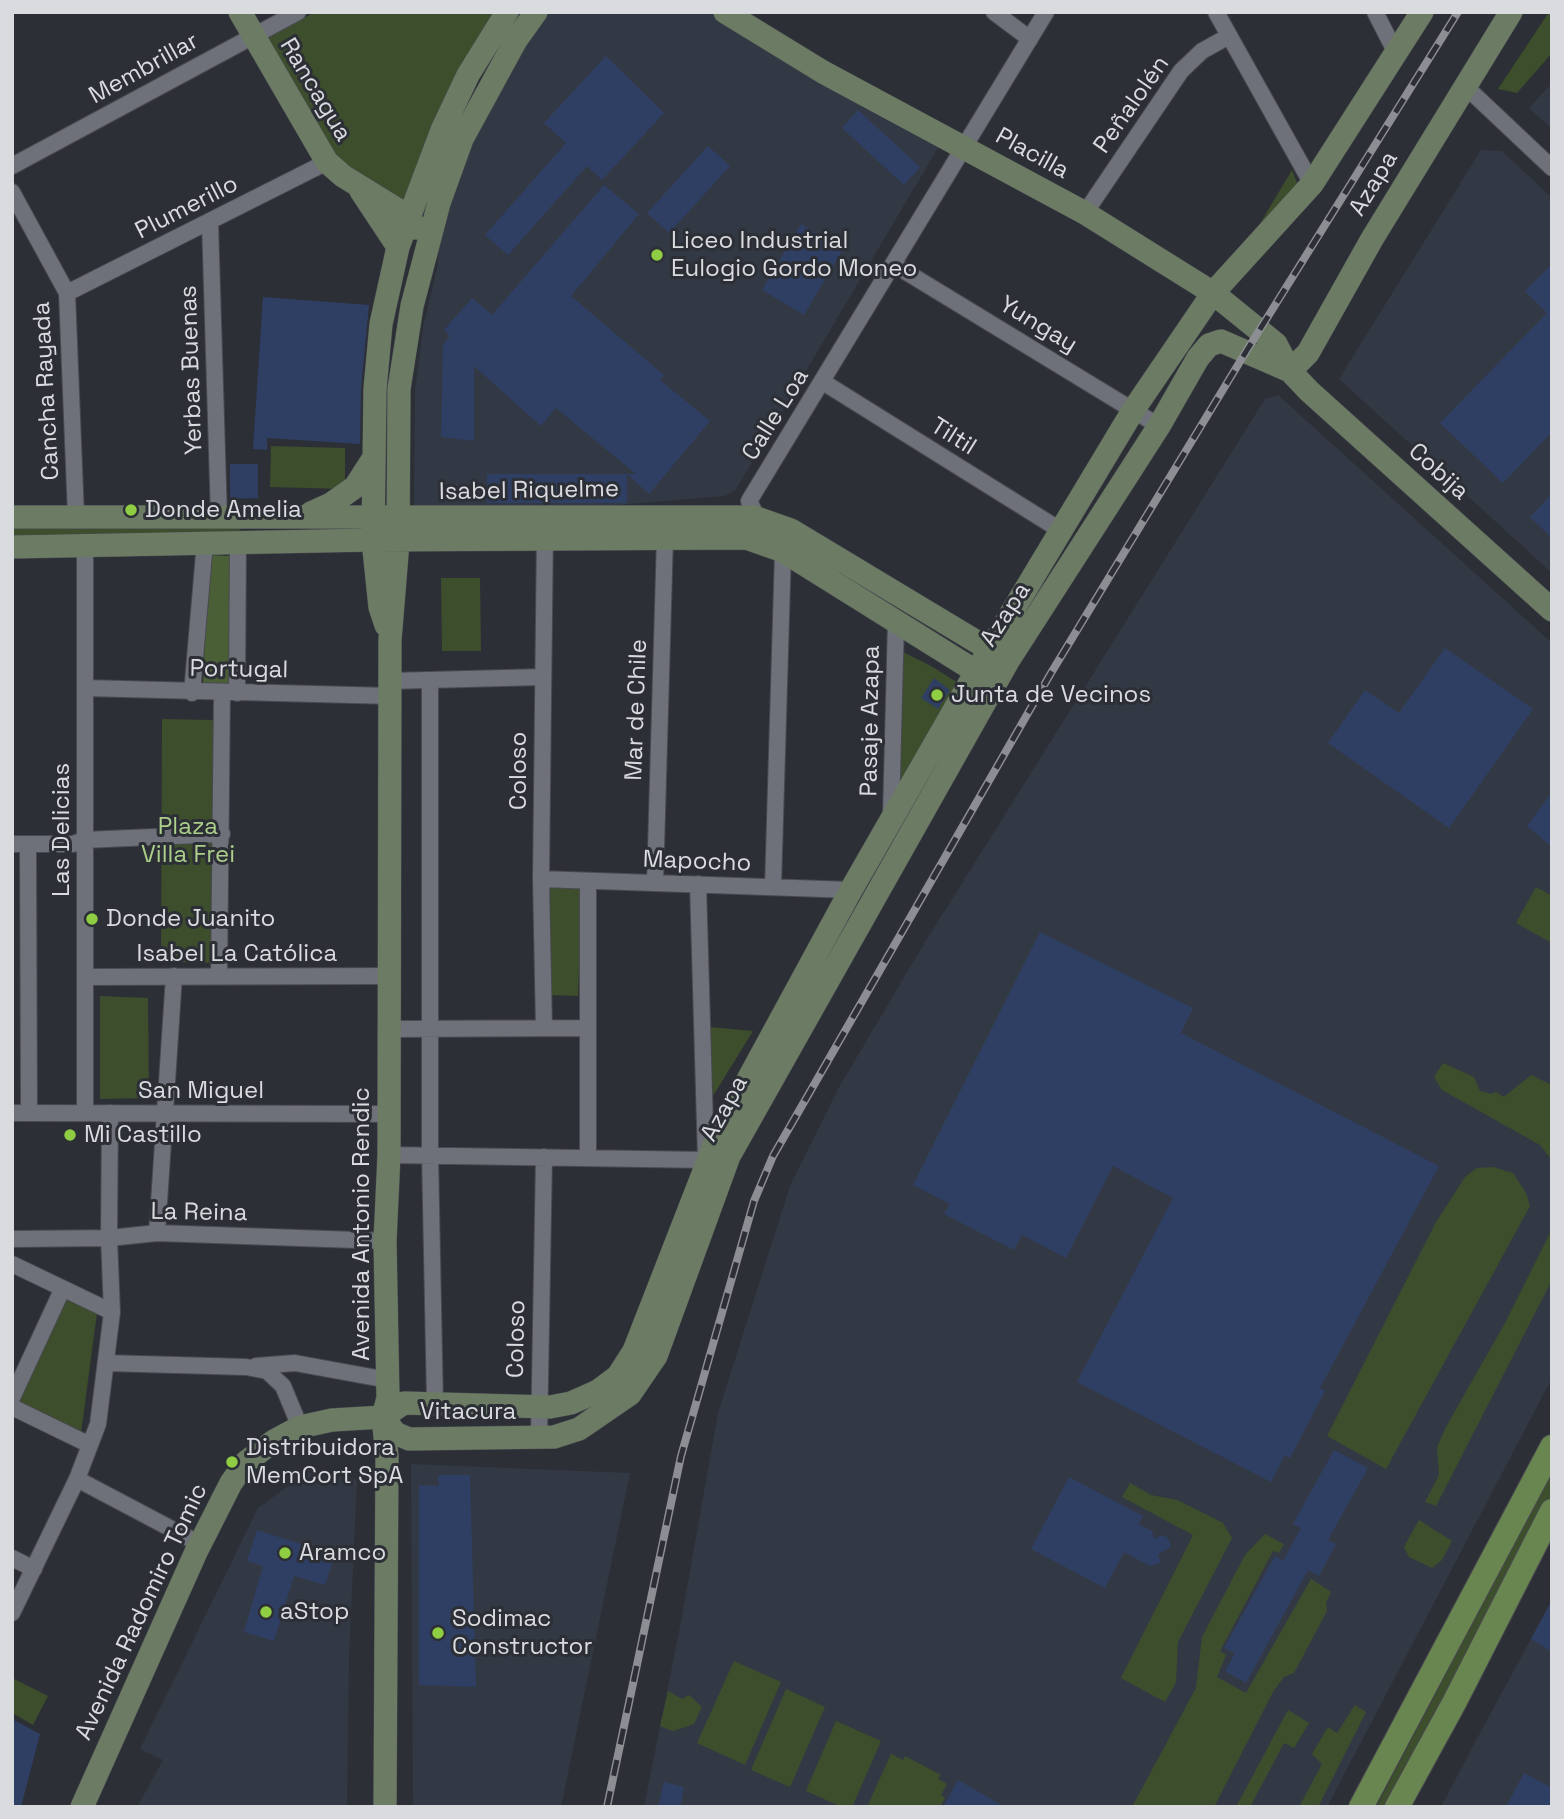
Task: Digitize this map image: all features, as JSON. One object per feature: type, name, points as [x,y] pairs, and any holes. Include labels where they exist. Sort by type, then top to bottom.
[{"type":"main road","points":[[1361,1807],[1545,1473],[1552,1447]]},
{"type":"main road","points":[[1397,1807],[1454,1703],[1552,1510]]},
{"type":"street","name":"Rancagua","points":[[240,12],[327,162],[357,185],[408,216]]},
{"type":"street","name":"Membrillar","points":[[12,166],[298,12]]},
{"type":"street","name":"Avenida Antonio Rendic","points":[[390,640],[380,607],[373,540],[375,388],[381,324],[398,247],[442,130],[468,75],[507,12]]},
{"type":"street","name":"Avenida Antonio Rendic","points":[[385,1807],[387,1456],[383,1417],[388,1380],[385,1241],[389,1155],[390,640],[398,542],[399,388],[412,306],[421,269],[439,203],[462,139],[510,51],[536,12]]},
{"type":"street","name":"Placilla","points":[[725,12],[823,72],[1085,213],[1213,293],[1276,344],[1290,371]]},
{"type":"street","points":[[994,12],[1030,39]]},
{"type":"street","name":"Calle Loa","points":[[754,517],[750,501],[1046,12]]},
{"type":"street","points":[[1216,12],[1312,184]]},
{"type":"street","points":[[1375,12],[1396,53]]},
{"type":"street","name":"Azapa","points":[[999,655],[1060,530],[1133,409],[1213,293],[1312,184],[1422,12]]},
{"type":"street","name":"Azapa","points":[[604,1400],[634,1352],[706,1160],[851,890],[891,822],[999,655],[1159,426],[1198,358],[1214,342],[1236,346],[1290,371],[1308,353],[1371,239],[1511,12]]},
{"type":"street","name":"Peñalolén","points":[[1085,213],[1181,71],[1202,51],[1229,36]]},
{"type":"street","points":[[1465,86],[1552,168]]},
{"type":"street","name":"Plumerillo","points":[[67,293],[327,162]]},
{"type":"street","name":"Rancagua","points":[[357,185],[398,247]]},
{"type":"street","name":"Cancha Rayada","points":[[12,192],[67,293],[76,516]]},
{"type":"street","name":"Avenida Antonio Rendic","points":[[408,216],[417,233],[421,269]]},
{"type":"street","name":"Yerbas Buenas","points":[[210,222],[219,518]]},
{"type":"street","name":"Yungay","points":[[893,264],[1159,426]]},
{"type":"street","name":"Cobija","points":[[1290,371],[1552,610]]},
{"type":"street","name":"Tiltil","points":[[823,382],[1060,530]]},
{"type":"street","points":[[304,516],[331,504],[355,487],[373,459]]},
{"type":"street","name":"Coloso","points":[[544,515],[546,541],[541,879],[544,1028]]},
{"type":"street","name":"Isabel Riquelme","points":[[12,517],[754,517],[791,530],[999,655]]},
{"type":"street","points":[[754,517],[783,551],[773,887]]},
{"type":"street","name":"Mar de Chile","points":[[655,883],[665,537]]},
{"type":"street","name":"Isabel Riquelme","points":[[12,547],[205,542],[746,538],[783,551],[985,678]]},
{"type":"street","points":[[192,693],[205,542]]},
{"type":"street","points":[[219,976],[222,834],[238,542]]},
{"type":"street","name":"Las Delicias","points":[[85,547],[85,1113]]},
{"type":"street","name":"Pasaje Azapa","points":[[891,822],[896,621]]},
{"type":"street","name":"Portugal","points":[[85,688],[229,693],[391,689],[430,680],[542,677]]},
{"type":"street","name":"Azapa","points":[[604,1400],[630,1394],[656,1356],[729,1156],[985,678]]},
{"type":"street","points":[[430,680],[429,1155],[435,1403]]},
{"type":"street","points":[[20,844],[73,844],[84,840],[222,834]]},
{"type":"street","name":"Las Delicias","points":[[20,844],[29,1113]]},
{"type":"street","name":"Mapocho","points":[[541,879],[851,890]]},
{"type":"street","points":[[588,881],[588,1158]]},
{"type":"street","points":[[389,1155],[706,1160],[698,884]]},
{"type":"street","points":[[157,1233],[174,976]]},
{"type":"street","name":"Isabel La Católica","points":[[85,977],[389,976]]},
{"type":"street","points":[[389,1029],[588,1028]]},
{"type":"street","name":"San Miguel","points":[[12,1113],[389,1114]]},
{"type":"street","points":[[12,1613],[77,1479],[98,1424],[112,1312],[109,1238],[110,1113]]},
{"type":"street","name":"Coloso","points":[[539,1438],[544,1157]]},
{"type":"street","name":"La Reina","points":[[12,1239],[109,1238],[157,1233],[385,1241]]},
{"type":"street","points":[[12,1264],[112,1312]]},
{"type":"street","points":[[12,1398],[62,1290]]},
{"type":"street","points":[[107,1363],[246,1367],[295,1363],[388,1380]]},
{"type":"street","points":[[283,1386],[295,1363]]},
{"type":"street","points":[[246,1367],[267,1371],[283,1386],[300,1427]]},
{"type":"street","name":"Vitacura","points":[[604,1400],[579,1429],[539,1438],[409,1438],[395,1433],[383,1417],[404,1403],[538,1408],[604,1400]]},
{"type":"street","points":[[12,1406],[90,1445]]},
{"type":"street","name":"Avenida Radomiro Tomic","points":[[82,1807],[200,1544],[230,1483],[246,1462],[274,1441],[300,1427],[332,1420],[383,1417]]},
{"type":"street","points":[[77,1479],[200,1544]]},
{"type":"street","points":[[12,1558],[34,1569]]},
{"type":"shaded area","name":"Liceo Industrial Eulogio Gordo Moneo","points":[[539,12],[720,12],[942,141],[735,491],[724,496],[548,511],[414,508],[415,391],[423,328],[438,264],[441,204]]},
{"type":"shaded area","points":[[1552,83],[1552,129],[1529,108]]},
{"type":"shaded area","points":[[1481,150],[1502,151],[1552,198],[1552,573],[1339,379]]},
{"type":"shaded area","points":[[1278,395],[1552,643],[1552,1378],[1327,1807],[644,1807],[681,1622],[718,1413],[790,1186],[838,1089],[922,947],[1265,399]]},
{"type":"shaded area","points":[[411,1464],[630,1473],[561,1807],[413,1807]]},
{"type":"shaded area","points":[[307,1472],[357,1479],[349,1657],[347,1807],[137,1807],[163,1760],[140,1749],[258,1508]]},
{"type":"shaded area","points":[[1552,1600],[1552,1807],[1441,1807],[1473,1746]]},
{"type":"green space","points":[[315,12],[497,12],[404,205],[333,157],[263,39]]},
{"type":"green space","points":[[1549,12],[1552,12],[1552,53],[1517,93],[1498,89]]},
{"type":"green space","points":[[1292,170],[1298,185],[1246,247]]},
{"type":"green space","points":[[271,446],[345,448],[345,489],[270,487]]},
{"type":"green space","points":[[12,529],[242,529],[224,537],[12,538]]},
{"type":"green space","points":[[208,555],[230,556],[234,687],[203,686]]},
{"type":"green space","points":[[441,578],[480,578],[481,651],[442,651]]},
{"type":"green space","points":[[897,649],[963,686],[899,793]]},
{"type":"green space","name":"Plaza Villa Frei","points":[[162,719],[214,720],[214,963],[161,962]]},
{"type":"green space","points":[[582,887],[578,996],[548,995],[547,888]]},
{"type":"green space","points":[[1536,887],[1552,896],[1552,943],[1516,923]]},
{"type":"green space","points":[[100,996],[148,998],[149,1098],[100,1099]]},
{"type":"green space","points":[[710,1027],[753,1031],[713,1096]]},
{"type":"green space","points":[[1443,1063],[1474,1077],[1480,1091],[1491,1094],[1496,1092],[1504,1097],[1531,1075],[1552,1085],[1552,1160],[1540,1145],[1442,1090],[1434,1077]]},
{"type":"green space","points":[[1493,1167],[1513,1173],[1526,1193],[1530,1206],[1386,1469],[1327,1436],[1435,1224],[1465,1177],[1477,1168]]},
{"type":"green space","points":[[1552,1229],[1552,1280],[1436,1506],[1425,1502],[1439,1475],[1437,1447],[1446,1427],[1505,1323]]},
{"type":"green space","points":[[67,1300],[97,1313],[81,1433],[16,1401]]},
{"type":"green space","points":[[1552,1473],[1552,1500],[1390,1807],[1376,1807]]},
{"type":"green space","points":[[1130,1483],[1151,1495],[1177,1500],[1223,1523],[1232,1538],[1178,1642],[1176,1682],[1165,1702],[1121,1678],[1193,1535],[1122,1497]]},
{"type":"green space","points":[[1419,1520],[1452,1541],[1442,1560],[1432,1568],[1409,1557],[1404,1547]]},
{"type":"green space","points":[[1265,1534],[1284,1544],[1279,1553],[1273,1551],[1220,1651],[1226,1655],[1217,1677],[1246,1693],[1311,1579],[1331,1592],[1326,1603],[1327,1611],[1294,1673],[1284,1677],[1273,1692],[1214,1807],[1132,1807],[1196,1688],[1202,1637],[1245,1555]]},
{"type":"green space","points":[[734,1661],[781,1682],[745,1765],[697,1743]]},
{"type":"green space","points":[[12,1678],[48,1696],[33,1725],[12,1713]]},
{"type":"green space","points":[[786,1689],[825,1707],[790,1787],[751,1770]]},
{"type":"green space","points":[[668,1691],[682,1699],[689,1695],[702,1707],[694,1724],[673,1731],[660,1726]]},
{"type":"green space","points":[[1355,1705],[1366,1712],[1318,1807],[1299,1807],[1322,1764],[1312,1754],[1328,1727],[1337,1733]]},
{"type":"green space","points":[[1288,1710],[1309,1723],[1294,1748],[1284,1743],[1250,1807],[1236,1807]]},
{"type":"green space","points":[[836,1721],[881,1741],[852,1807],[842,1807],[806,1791]]},
{"type":"green space","points":[[891,1754],[903,1760],[905,1756],[941,1775],[938,1779],[947,1784],[941,1795],[945,1798],[940,1807],[867,1807]]},
{"type":"building","points":[[606,56],[664,113],[602,180],[587,166],[508,255],[485,235],[566,143],[544,123]]},
{"type":"building","points":[[858,110],[920,167],[904,185],[842,128]]},
{"type":"building","points":[[708,146],[730,166],[669,233],[647,213]]},
{"type":"building","points":[[604,185],[639,214],[571,296],[664,375],[660,380],[710,421],[649,494],[627,474],[636,474],[556,408],[541,426],[474,366],[474,441],[441,437],[443,345],[450,336],[444,330],[472,298],[492,315]]},
{"type":"building","points":[[801,224],[843,249],[804,315],[762,290]]},
{"type":"building","points":[[1552,264],[1552,432],[1503,483],[1440,423],[1547,313],[1525,291]]},
{"type":"building","points":[[263,297],[369,305],[361,388],[360,444],[267,438],[267,450],[253,449]]},
{"type":"building","points":[[230,464],[258,464],[258,498],[230,499]]},
{"type":"building","points":[[487,474],[627,474],[627,503],[487,503]]},
{"type":"building","points":[[1552,494],[1552,538],[1530,517]]},
{"type":"building","points":[[1445,648],[1533,709],[1449,828],[1328,743],[1365,690],[1399,713]]},
{"type":"building","name":"Junta de Vecinos","points":[[934,678],[950,690],[938,709],[921,698]]},
{"type":"building","points":[[1552,792],[1552,847],[1527,826]]},
{"type":"building","points":[[1040,932],[1193,1008],[1181,1033],[1439,1166],[1320,1388],[1325,1391],[1290,1458],[1285,1455],[1271,1482],[1077,1382],[1173,1198],[1113,1166],[1066,1258],[1022,1235],[1014,1250],[944,1214],[950,1204],[913,1185]]},
{"type":"building","points":[[1334,1450],[1368,1468],[1328,1540],[1336,1544],[1319,1576],[1308,1570],[1246,1683],[1225,1671],[1235,1653],[1224,1648],[1275,1556],[1283,1561],[1301,1528],[1293,1524]]},
{"type":"building","points":[[438,1475],[470,1475],[476,1687],[419,1685],[419,1485],[439,1486]]},
{"type":"building","points":[[1069,1477],[1143,1516],[1138,1524],[1152,1531],[1154,1539],[1163,1535],[1168,1538],[1171,1547],[1158,1554],[1161,1563],[1150,1566],[1124,1552],[1105,1588],[1031,1549]]},
{"type":"building","points":[[257,1530],[335,1555],[325,1585],[294,1576],[274,1641],[244,1632],[263,1566],[247,1561]]},
{"type":"building","points":[[1552,1600],[1552,1652],[1531,1639]]},
{"type":"building","points":[[12,1719],[40,1734],[21,1807],[12,1807]]},
{"type":"building","points":[[1524,1773],[1552,1788],[1552,1807],[1506,1807]]},
{"type":"building","points":[[958,1780],[1005,1807],[943,1807]]},
{"type":"building","points":[[664,1782],[684,1787],[680,1807],[658,1807]]},
{"type":"railway","points":[[607,1807],[681,1456],[754,1201],[773,1156],[1051,673],[1247,350],[1458,12]]},
{"type":"place","name":"Liceo Industrial Eulogio Gordo Moneo","points":[[657,255]]},
{"type":"place","name":"Donde Amelia","points":[[131,510]]},
{"type":"place","name":"Junta de Vecinos","points":[[937,695]]},
{"type":"place","name":"Donde Juanito","points":[[92,919]]},
{"type":"place","name":"Mi Castillo","points":[[70,1135]]},
{"type":"place","name":"Distribuidora MemCort SpA","points":[[232,1462]]},
{"type":"place","name":"Aramco","points":[[285,1553]]},
{"type":"place","name":"aStop","points":[[266,1612]]},
{"type":"place","name":"Sodimac Constructor","points":[[438,1633]]}]
